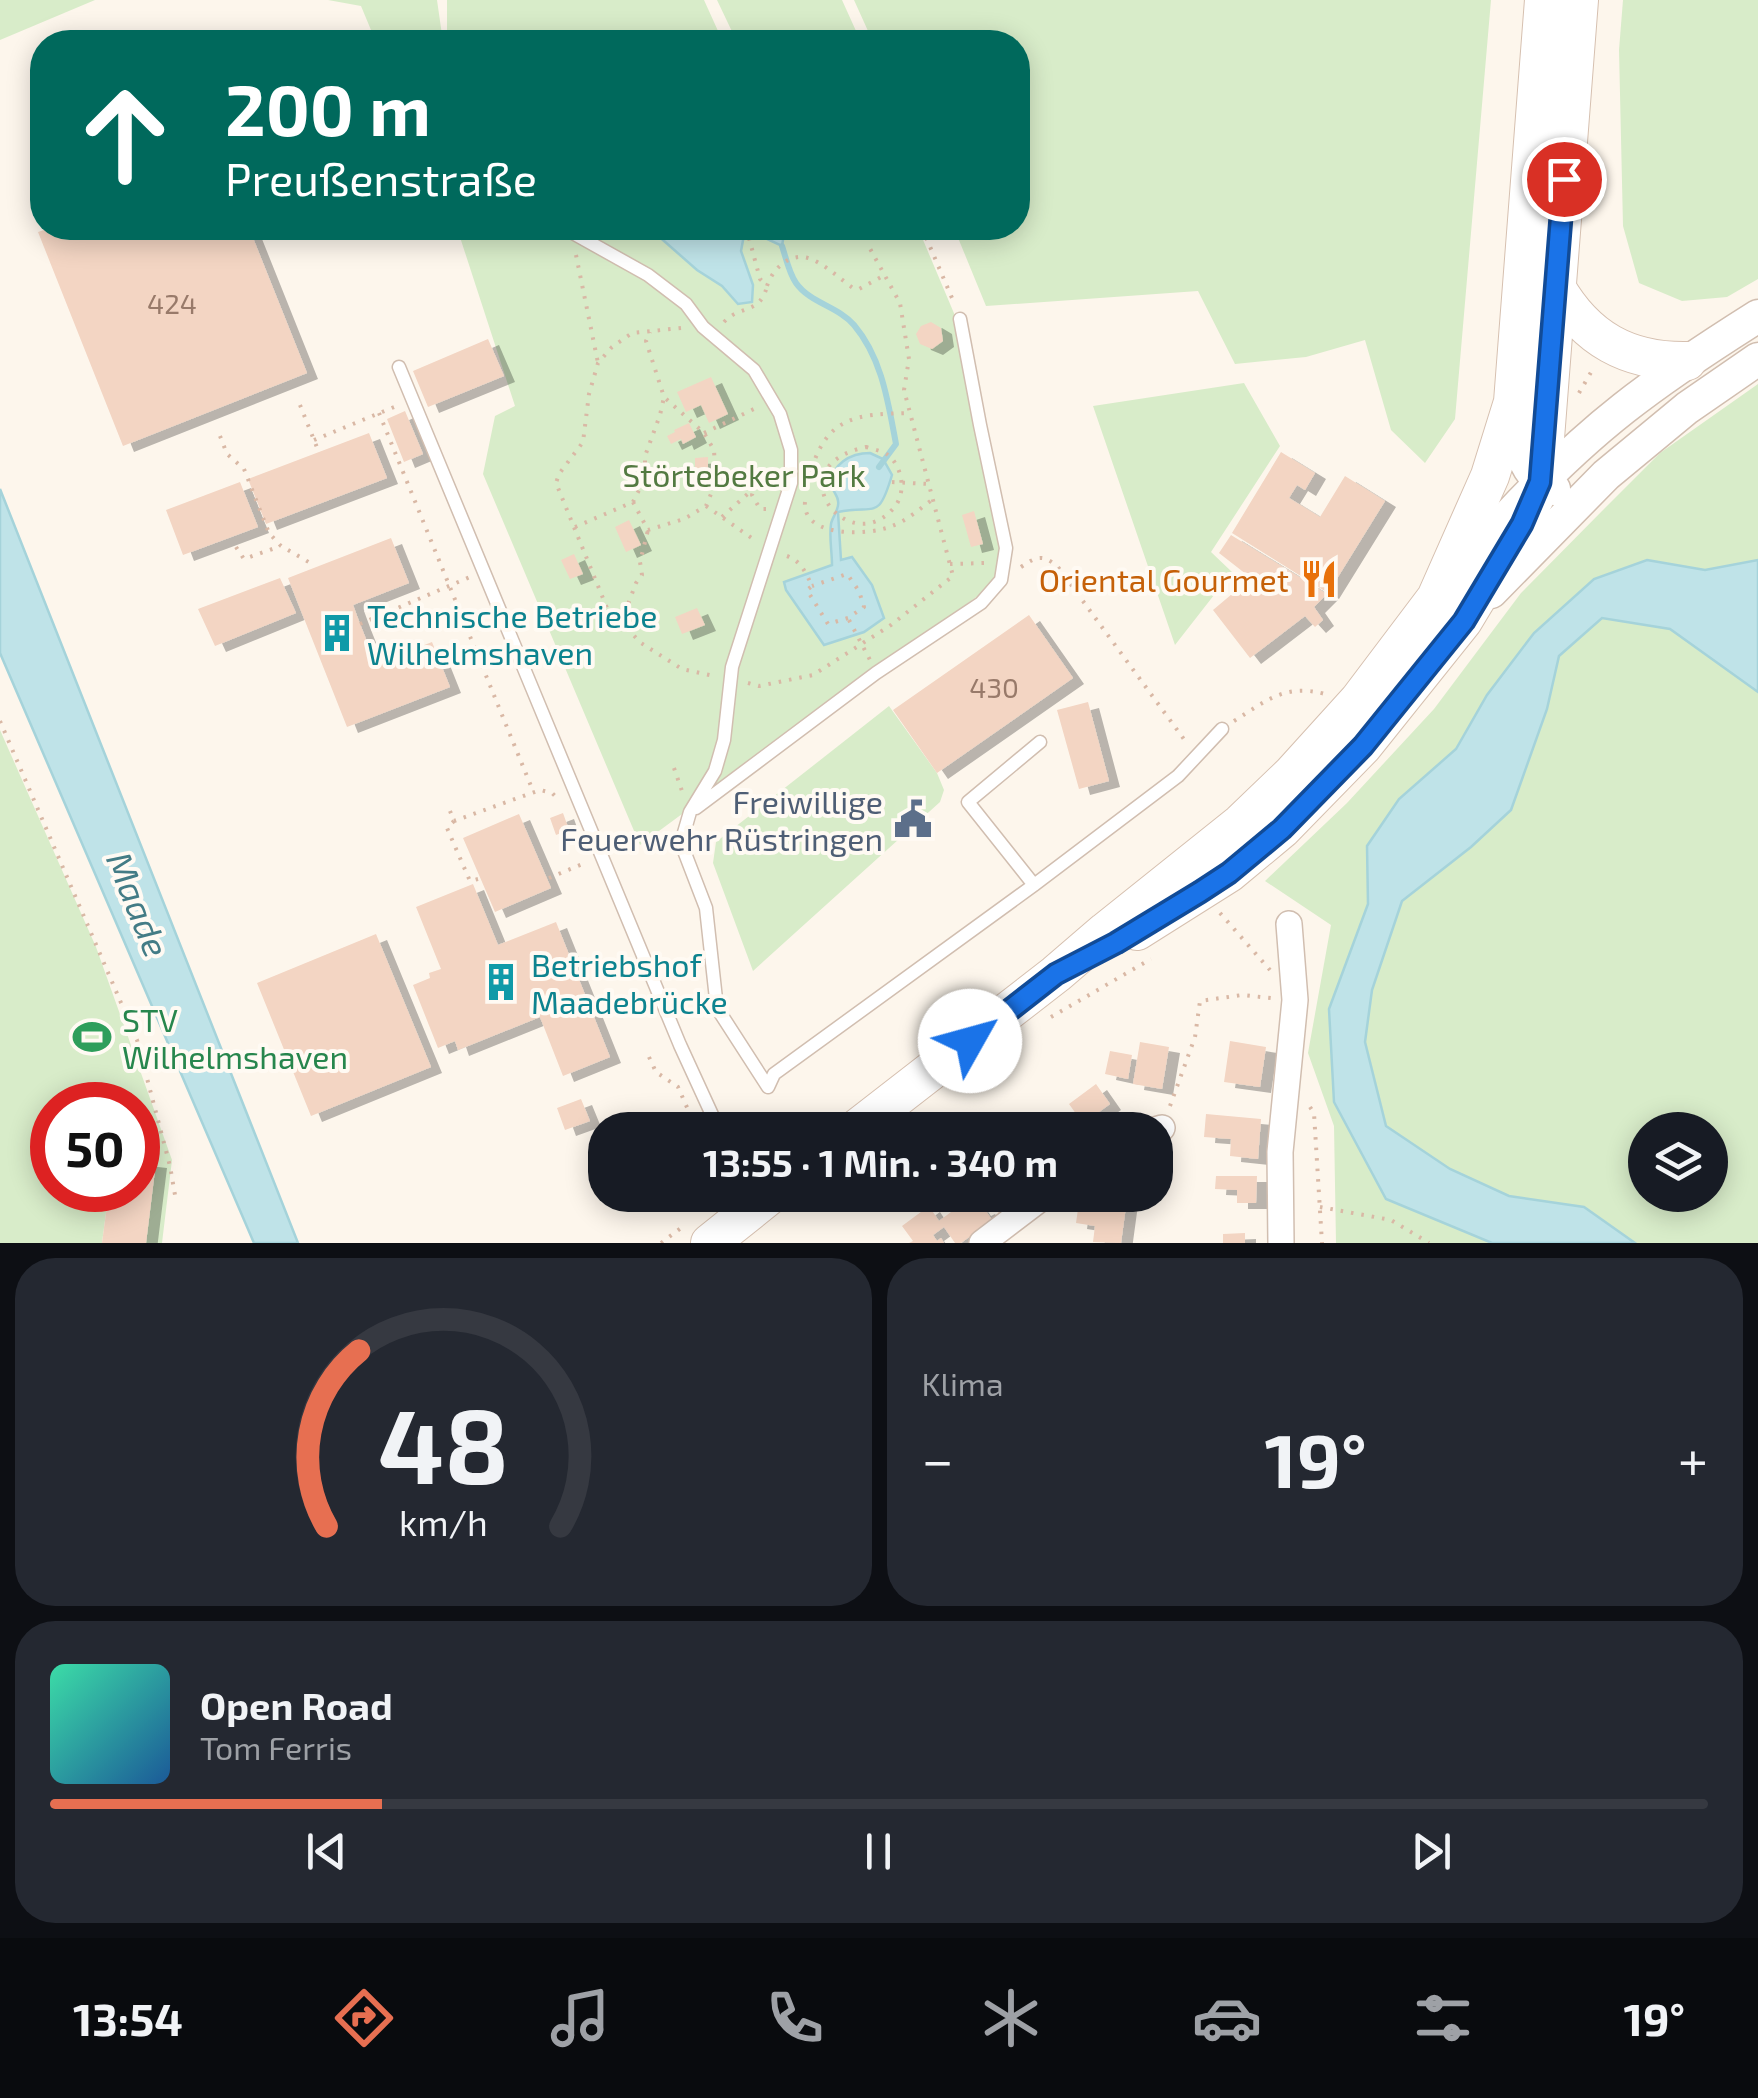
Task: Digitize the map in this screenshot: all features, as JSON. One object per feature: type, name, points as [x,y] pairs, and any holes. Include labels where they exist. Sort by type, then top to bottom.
[{"type":"main road","points":[[1450,610],[1514,402],[1544,0]]},
{"type":"main road","points":[[856,1112],[1056,974],[1116,943],[1229,873],[1282,829],[1363,746],[1450,610],[1522,524],[1540,482],[1579,0]]},
{"type":"main road","points":[[1556,286],[1574,314],[1609,344],[1647,358],[1688,361]]},
{"type":"main road","points":[[710,1243],[746,1212]]},
{"type":"street","points":[[1540,482],[1612,418],[1688,361],[1758,316]]},
{"type":"street","points":[[1450,610],[1657,432],[1758,359]]},
{"type":"street","points":[[1514,402],[1519,445],[1526,464],[1540,482],[1570,492],[1593,488]]},
{"type":"street","points":[[1280,1243],[1280,1152],[1296,1000],[1289,924]]},
{"type":"street","points":[[982,1243],[1023,1212]]},
{"type":"lane","points":[[585,240],[648,275],[686,304],[703,326],[754,370],[780,414],[791,450],[791,482],[730,679],[731,696],[720,756],[690,812],[681,843],[706,908],[717,1008],[768,1087],[774,1074],[1178,776],[1222,730]]},
{"type":"lane","points":[[690,812],[876,674],[981,604],[1000,580],[1006,548],[960,319]]},
{"type":"lane","points":[[399,367],[680,1045],[712,1112]]},
{"type":"lane","points":[[1034,885],[968,802],[1040,742]]},
{"type":"path","points":[[573,240],[598,362],[583,442],[556,482],[607,608],[641,643],[682,669],[759,686],[813,675],[891,625],[954,576],[904,390],[909,359],[900,303],[868,246]]},
{"type":"path","points":[[750,240],[760,280],[767,286]]},
{"type":"path","points":[[927,240],[960,319]]},
{"type":"path","points":[[714,336],[731,315],[754,307],[764,298],[771,274],[780,264],[810,258],[860,289],[884,276]]},
{"type":"path","points":[[598,362],[632,333],[703,326]]},
{"type":"path","points":[[648,530],[684,520],[706,506],[713,489],[714,450],[704,433],[664,397],[646,341],[650,332]]},
{"type":"path","points":[[575,526],[632,502],[645,478],[645,456],[664,397]]},
{"type":"path","points":[[314,440],[413,400]]},
{"type":"path","points":[[704,433],[772,400]]},
{"type":"path","points":[[300,405],[318,450]]},
{"type":"path","points":[[834,481],[809,479],[813,462],[828,438],[846,420],[867,413],[912,412]]},
{"type":"path","points":[[379,414],[533,791]]},
{"type":"path","points":[[220,436],[228,454],[244,469],[269,533],[280,546],[312,564]]},
{"type":"path","points":[[866,446],[888,455],[902,483],[899,501],[888,513],[858,523],[843,521],[834,513],[822,481],[829,463],[847,451],[866,446]]},
{"type":"path","points":[[722,517],[766,478],[791,482]]},
{"type":"path","points":[[892,482],[929,484]]},
{"type":"path","points":[[754,488],[752,495],[760,508],[782,511]]},
{"type":"path","points":[[806,494],[804,509],[810,522],[823,529],[861,532],[892,526],[933,499]]},
{"type":"path","points":[[621,623],[642,574],[640,562],[648,530],[632,502]]},
{"type":"path","points":[[706,506],[770,550],[792,558],[804,569],[812,586]]},
{"type":"path","points":[[236,548],[244,559],[280,546]]},
{"type":"path","points":[[1000,580],[1036,557],[1047,557],[1196,757]]},
{"type":"path","points":[[950,564],[1004,563]]},
{"type":"path","points":[[360,624],[484,572]]},
{"type":"path","points":[[847,574],[864,607],[848,618],[828,624],[807,590],[812,586],[847,574]]},
{"type":"path","points":[[848,618],[862,642]]},
{"type":"path","points":[[1222,730],[1276,694],[1306,688],[1338,698]]},
{"type":"path","points":[[0,721],[136,1040],[175,1195]]},
{"type":"path","points":[[478,879],[470,880],[447,828],[454,821],[533,791],[552,794],[561,801]]},
{"type":"path","points":[[450,811],[454,821]]},
{"type":"path","points":[[549,878],[586,862],[586,854]]},
{"type":"path","points":[[1220,913],[1296,1000]]},
{"type":"path","points":[[1165,1112],[1194,1038],[1200,1001],[1242,995],[1296,1000]]},
{"type":"path","points":[[649,1057],[656,1072],[678,1087],[689,1112]]},
{"type":"path","points":[[1288,1080],[1314,1112],[1322,1243]]},
{"type":"path","points":[[1320,1207],[1391,1220],[1429,1243]]},
{"type":"green space","points":[[0,0],[95,0],[0,40]]},
{"type":"green space","points":[[328,0],[437,0],[441,30],[371,30],[361,6]]},
{"type":"green space","points":[[447,0],[704,0],[718,30],[447,30]]},
{"type":"green space","points":[[717,0],[842,0],[856,30],[731,30]]},
{"type":"green space","points":[[854,0],[1491,0],[1455,419],[1425,463],[1391,430],[1365,340],[1306,357],[1235,364],[1198,291],[986,306],[959,240],[1030,240],[1030,30],[868,30]]},
{"type":"green space","points":[[1623,0],[1758,0],[1758,279],[1727,297],[1682,301],[1639,283],[1623,226],[1619,50]]},
{"type":"green space","name":"Störtebeker Park","points":[[461,240],[923,240],[956,318],[1002,547],[995,577],[983,592],[640,845],[483,474],[495,416],[515,406]]},
{"type":"green space","points":[[1244,383],[1280,446],[1211,552],[1232,572],[1175,645],[1093,406]]},
{"type":"green space","points":[[1758,384],[1758,560],[1705,570],[1647,560],[1534,633],[1487,695],[1456,749],[1399,799],[1367,846],[1368,904],[1329,1009],[1334,1102],[1492,1243],[1336,1243],[1334,1126],[1308,1053],[1331,925],[1265,881],[1347,803],[1434,709],[1521,593],[1602,511],[1660,453]]},
{"type":"green space","points":[[1602,618],[1670,629],[1758,692],[1758,1243],[1635,1243],[1584,1207],[1508,1196],[1450,1169],[1386,1126],[1365,1042],[1372,990],[1402,901],[1471,847],[1547,710],[1559,656]]},
{"type":"green space","points":[[889,706],[937,773],[944,790],[940,802],[753,971],[713,863],[716,842]]},
{"type":"green space","name":"STV Wilhelmshaven","points":[[0,730],[96,947],[144,1082],[30,1082],[30,1212],[106,1212],[102,1243],[0,1243]]},
{"type":"green space","name":"STV Wilhelmshaven","points":[[160,1126],[172,1160],[162,1243],[146,1243],[150,1212],[160,1212]]},
{"type":"water","points":[[663,240],[743,240],[741,251],[753,285],[752,302],[738,304],[722,286]]},
{"type":"water","points":[[870,453],[883,459],[892,475],[879,505],[838,512],[841,560],[852,557],[872,585],[884,618],[864,632],[824,645],[784,582],[832,565],[830,529],[838,504],[832,486],[834,472],[849,458]]},
{"type":"water","name":"Maade","points":[[0,489],[298,1243],[254,1243],[0,653]]},
{"type":"water","points":[[1647,560],[1705,570],[1758,560],[1758,692],[1670,629],[1602,618],[1559,656],[1547,709],[1511,810],[1402,901],[1372,990],[1365,1042],[1386,1126],[1450,1169],[1509,1196],[1584,1207],[1635,1243],[1492,1243],[1386,1199],[1334,1102],[1329,1009],[1368,904],[1367,846],[1399,799],[1456,749],[1487,695],[1534,633],[1594,579]]},
{"type":"building","points":[[41,240],[254,240],[307,373],[123,446]]},
{"type":"building","points":[[931,322],[941,328],[943,341],[932,349],[920,344],[916,334],[921,326]]},
{"type":"building","points":[[488,339],[504,376],[428,407],[413,371]]},
{"type":"building","points":[[711,377],[728,414],[709,423],[701,405],[686,412],[677,392]]},
{"type":"building","points":[[405,411],[423,454],[404,462],[387,419]]},
{"type":"building","points":[[689,423],[696,437],[683,444],[681,439],[671,444],[667,436]]},
{"type":"building","points":[[369,433],[387,478],[266,524],[248,479]]},
{"type":"building","points":[[1281,452],[1315,473],[1305,490],[1297,485],[1289,498],[1320,517],[1345,476],[1385,501],[1328,593],[1232,533]]},
{"type":"building","points":[[708,457],[708,478],[695,478],[695,458]]},
{"type":"building","points":[[240,482],[258,527],[183,555],[166,510]]},
{"type":"building","points":[[974,511],[983,544],[971,547],[962,515]]},
{"type":"building","points":[[629,520],[641,545],[626,552],[615,527]]},
{"type":"building","points":[[1231,535],[1327,594],[1314,607],[1323,620],[1315,627],[1305,616],[1250,658],[1213,610],[1251,578],[1219,553]]},
{"type":"building","name":"Technische Betriebe Wilhelmshaven","points":[[391,538],[409,583],[353,605],[360,624],[376,664],[432,642],[450,687],[347,727],[288,578]]},
{"type":"building","points":[[574,554],[583,574],[570,579],[561,560]]},
{"type":"building","points":[[280,578],[296,613],[215,646],[198,609]]},
{"type":"building","points":[[697,608],[705,625],[682,634],[675,617]]},
{"type":"building","points":[[1029,615],[1073,678],[937,773],[893,710]]},
{"type":"building","points":[[1088,702],[1109,781],[1079,789],[1057,710]]},
{"type":"building","points":[[563,813],[569,830],[556,835],[550,818]]},
{"type":"building","points":[[519,814],[551,888],[495,912],[463,838]]},
{"type":"building","name":"Betriebshof Maadebrücke","points":[[473,884],[498,945],[556,922],[610,1057],[563,1076],[540,1017],[458,1050],[455,1041],[438,1048],[413,985],[441,969],[416,907]]},
{"type":"building","points":[[376,934],[431,1067],[311,1116],[257,983]]},
{"type":"building","points":[[1230,1041],[1266,1047],[1260,1087],[1224,1082]]},
{"type":"building","points":[[1140,1042],[1169,1047],[1162,1089],[1133,1084]]},
{"type":"building","points":[[1110,1051],[1132,1055],[1128,1079],[1105,1074]]},
{"type":"building","points":[[1096,1084],[1110,1104],[1099,1112],[1075,1112],[1069,1104]]},
{"type":"building","points":[[581,1099],[588,1122],[565,1130],[557,1108]]},
{"type":"building","points":[[1206,1114],[1261,1119],[1258,1159],[1230,1156],[1231,1139],[1204,1137]]},
{"type":"building","points":[[1216,1176],[1257,1176],[1256,1203],[1237,1203],[1237,1190],[1215,1189]]},
{"type":"building","points":[[106,1212],[150,1212],[146,1243],[102,1243]]},
{"type":"building","points":[[921,1212],[933,1212],[939,1221],[951,1212],[987,1212],[992,1220],[961,1243],[955,1243],[944,1227],[933,1235],[944,1243],[909,1243],[913,1241],[902,1226]]},
{"type":"building","points":[[1078,1212],[1125,1212],[1121,1243],[1093,1242],[1095,1226],[1076,1223]]},
{"type":"building","points":[[1245,1233],[1245,1243],[1223,1243],[1223,1234]]},
{"type":"waterway","points":[[782,246],[796,283],[848,319],[871,352],[882,381],[896,444],[879,467]]},
{"type":"place","name":"Oriental Gourmet","points":[[1319,579]]},
{"type":"place","name":"Technische Betriebe Wilhelmshaven","points":[[337,633]]},
{"type":"place","name":"Freiwillige Feuerwehr Rüstringen","points":[[913,819]]},
{"type":"place","name":"Betriebshof Maadebrücke","points":[[501,982]]},
{"type":"place","name":"STV Wilhelmshaven","points":[[92,1037]]},
{"type":"route","points":[[970,1041],[1056,974],[1200,892],[1282,829],[1363,746],[1464,621],[1522,524],[1540,482],[1564,179]]}]
